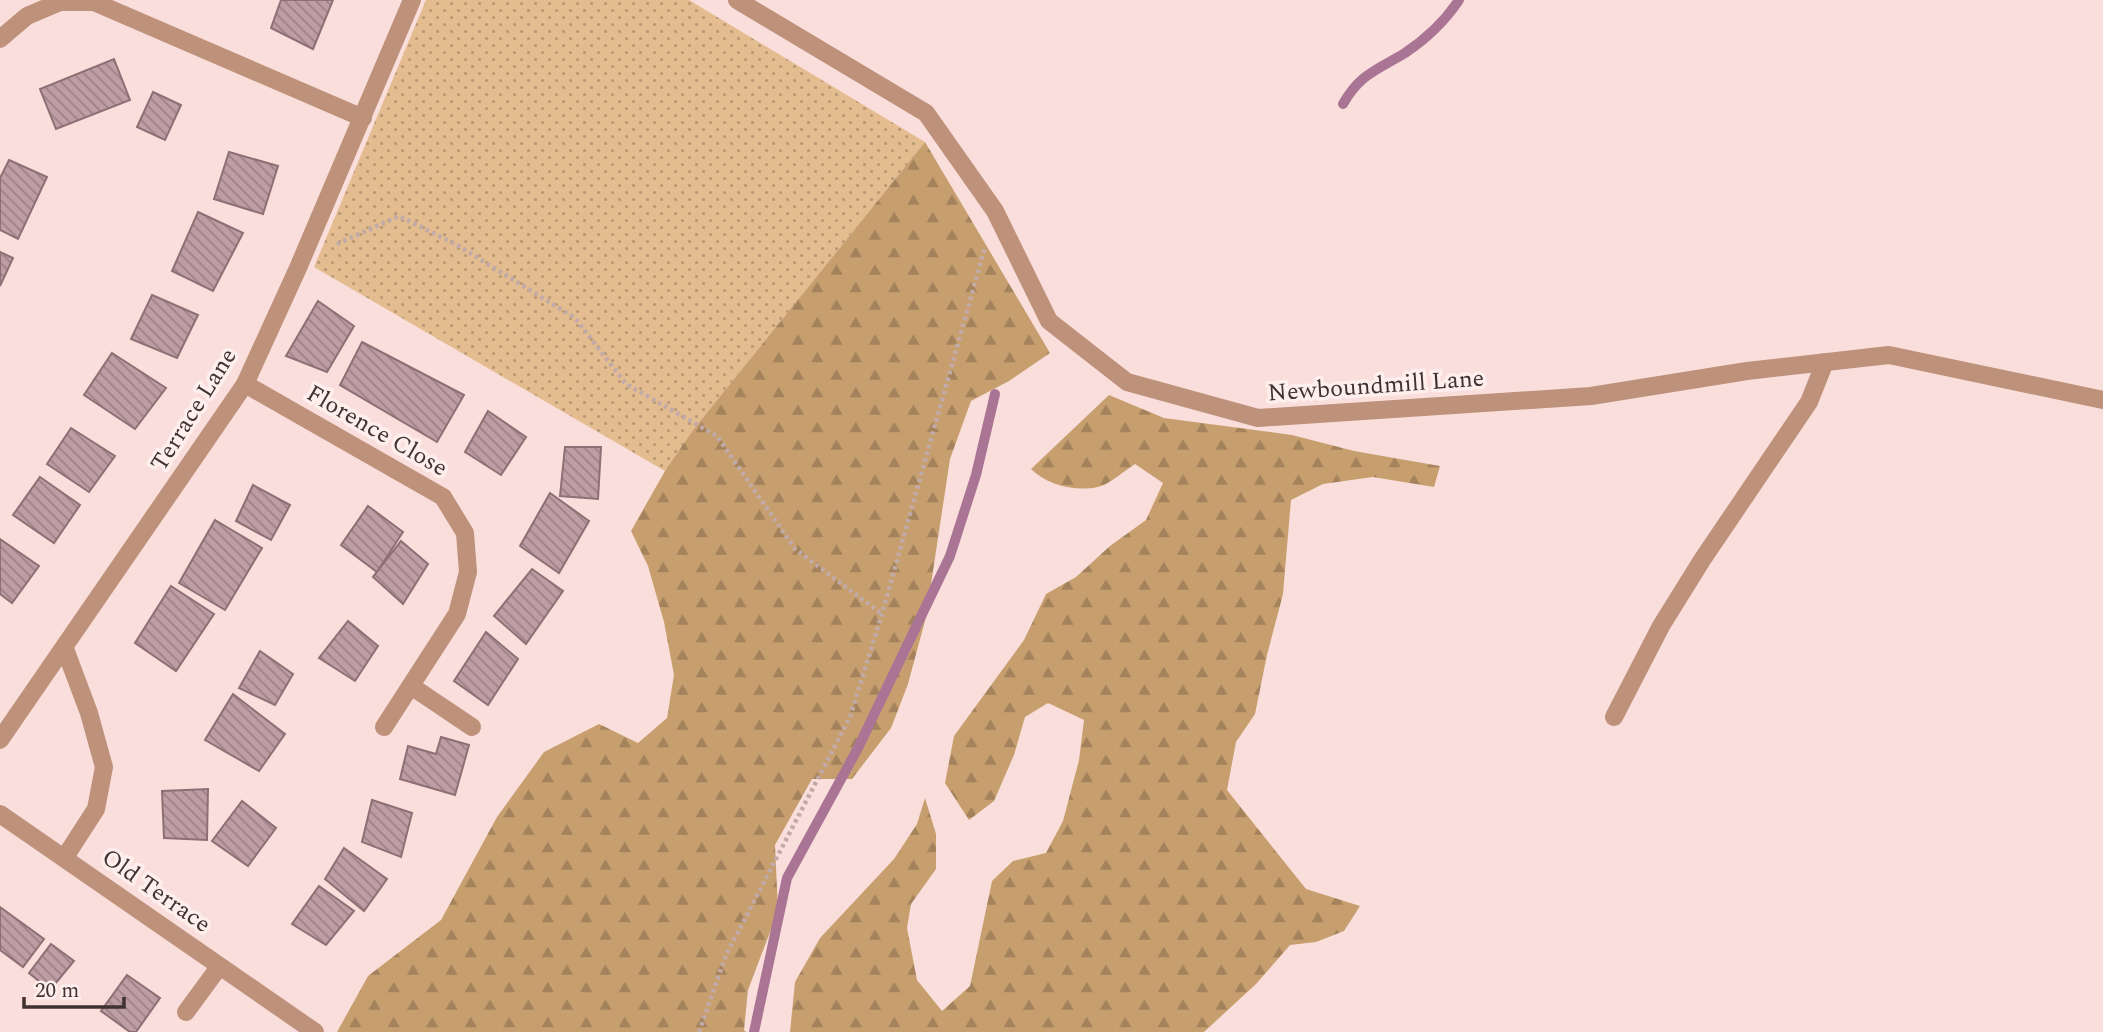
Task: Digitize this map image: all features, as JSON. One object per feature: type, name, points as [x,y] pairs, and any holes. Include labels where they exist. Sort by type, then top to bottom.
[{"type":"street","name":"Terrace Lane","points":[[0,740],[245,384],[299,268],[412,0]]},
{"type":"street","name":"Newboundmill Lane","points":[[737,0],[926,113],[995,211],[1049,321],[1127,382],[1258,418],[1591,396],[1747,371],[1889,355],[2103,400]]},
{"type":"street","points":[[0,39],[27,16],[60,2],[94,2],[363,118]]},
{"type":"street","points":[[1614,717],[1661,626],[1702,560],[1809,402],[1825,362]]},
{"type":"street","name":"Florence Close","points":[[245,384],[443,497],[465,533],[468,572],[457,614],[384,727]]},
{"type":"street","name":"Old Terrace","points":[[65,649],[89,713],[104,767],[96,808],[65,857]]},
{"type":"street","points":[[411,686],[472,727]]},
{"type":"street","name":"Old Terrace","points":[[0,814],[315,1032]]},
{"type":"street","name":"Old Terrace","points":[[186,1012],[219,967]]},
{"type":"path","points":[[699,1032],[726,955],[850,717],[882,614],[995,211]]},
{"type":"path","points":[[299,268],[320,251],[400,216],[457,245],[575,318],[626,384],[717,436],[794,549],[882,614]]},
{"type":"shaded area","points":[[426,0],[689,0],[925,142],[693,430],[665,471],[314,267]]},
{"type":"green space","points":[[925,142],[1050,353],[1009,381],[971,401],[950,459],[926,617],[908,684],[891,728],[852,779],[812,779],[775,845],[778,911],[748,990],[746,1032],[337,1032],[368,976],[441,920],[497,817],[544,752],[599,724],[638,743],[667,718],[674,675],[664,622],[648,566],[631,531],[665,471],[693,430]]},
{"type":"green space","points":[[1109,395],[1164,418],[1292,435],[1354,451],[1440,466],[1434,487],[1373,477],[1323,484],[1291,500],[1283,594],[1255,714],[1236,742],[1227,790],[1306,889],[1360,906],[1344,931],[1316,942],[1290,945],[1256,984],[1204,1032],[790,1032],[795,982],[820,938],[894,859],[917,824],[925,798],[936,834],[936,869],[911,904],[907,928],[917,980],[942,1011],[970,986],[992,881],[1013,861],[1046,853],[1063,821],[1079,760],[1084,720],[1048,703],[1025,717],[1014,755],[994,801],[969,820],[945,783],[954,736],[1024,640],[1046,594],[1076,577],[1110,546],[1146,520],[1163,483],[1135,464],[1107,483],[1080,489],[1053,483],[1031,469]]},
{"type":"building","points":[[281,0],[333,0],[313,49],[271,28]]},
{"type":"building","points":[[114,59],[130,100],[56,129],[40,89]]},
{"type":"building","points":[[153,92],[181,105],[165,140],[137,127]]},
{"type":"building","points":[[229,152],[278,166],[263,214],[214,199]]},
{"type":"building","points":[[9,160],[47,177],[18,239],[0,230],[0,178]]},
{"type":"building","points":[[198,212],[243,233],[213,291],[172,271]]},
{"type":"building","points":[[0,252],[13,258],[0,286]]},
{"type":"building","points":[[152,295],[198,315],[177,358],[131,339]]},
{"type":"building","points":[[318,301],[354,326],[327,372],[286,356]]},
{"type":"building","points":[[362,342],[464,395],[437,442],[340,385]]},
{"type":"building","points":[[112,353],[166,388],[135,429],[84,395]]},
{"type":"building","points":[[488,411],[526,437],[501,475],[465,452]]},
{"type":"building","points":[[71,428],[115,456],[89,492],[47,464]]},
{"type":"building","points":[[565,447],[601,447],[598,499],[560,496]]},
{"type":"building","points":[[40,477],[80,505],[54,543],[13,515]]},
{"type":"building","points":[[253,485],[290,505],[271,540],[236,521]]},
{"type":"building","points":[[550,493],[589,521],[559,573],[520,546]]},
{"type":"building","points":[[368,506],[403,532],[377,572],[341,545]]},
{"type":"building","points":[[215,520],[262,548],[225,610],[179,583]]},
{"type":"building","points":[[0,539],[39,566],[12,603],[0,594]]},
{"type":"building","points":[[401,541],[428,564],[403,604],[373,577]]},
{"type":"building","points":[[532,569],[563,591],[526,644],[494,616]]},
{"type":"building","points":[[171,586],[214,614],[176,671],[135,643]]},
{"type":"building","points":[[348,621],[378,646],[355,681],[319,658]]},
{"type":"building","points":[[486,632],[518,659],[488,705],[454,681]]},
{"type":"building","points":[[260,651],[293,674],[275,705],[239,688]]},
{"type":"building","points":[[233,694],[285,734],[259,771],[205,740]]},
{"type":"building","points":[[441,737],[469,745],[455,795],[400,779],[408,746],[436,754]]},
{"type":"building","points":[[208,789],[207,840],[164,838],[162,791]]},
{"type":"building","points":[[372,800],[412,813],[401,857],[362,842]]},
{"type":"building","points":[[242,801],[276,828],[248,866],[212,841]]},
{"type":"building","points":[[344,848],[387,879],[364,911],[325,879]]},
{"type":"building","points":[[319,886],[354,911],[326,945],[292,924]]},
{"type":"building","points":[[0,907],[44,939],[23,967],[0,950]]},
{"type":"building","points":[[51,944],[74,961],[50,990],[29,973]]},
{"type":"building","points":[[127,975],[160,998],[136,1032],[130,1032],[101,1011]]},
{"type":"waterway","points":[[1343,104],[1363,79],[1428,36],[1459,0]]},
{"type":"waterway","points":[[754,1032],[787,878],[858,748],[950,556],[976,475],[995,394]]}]
